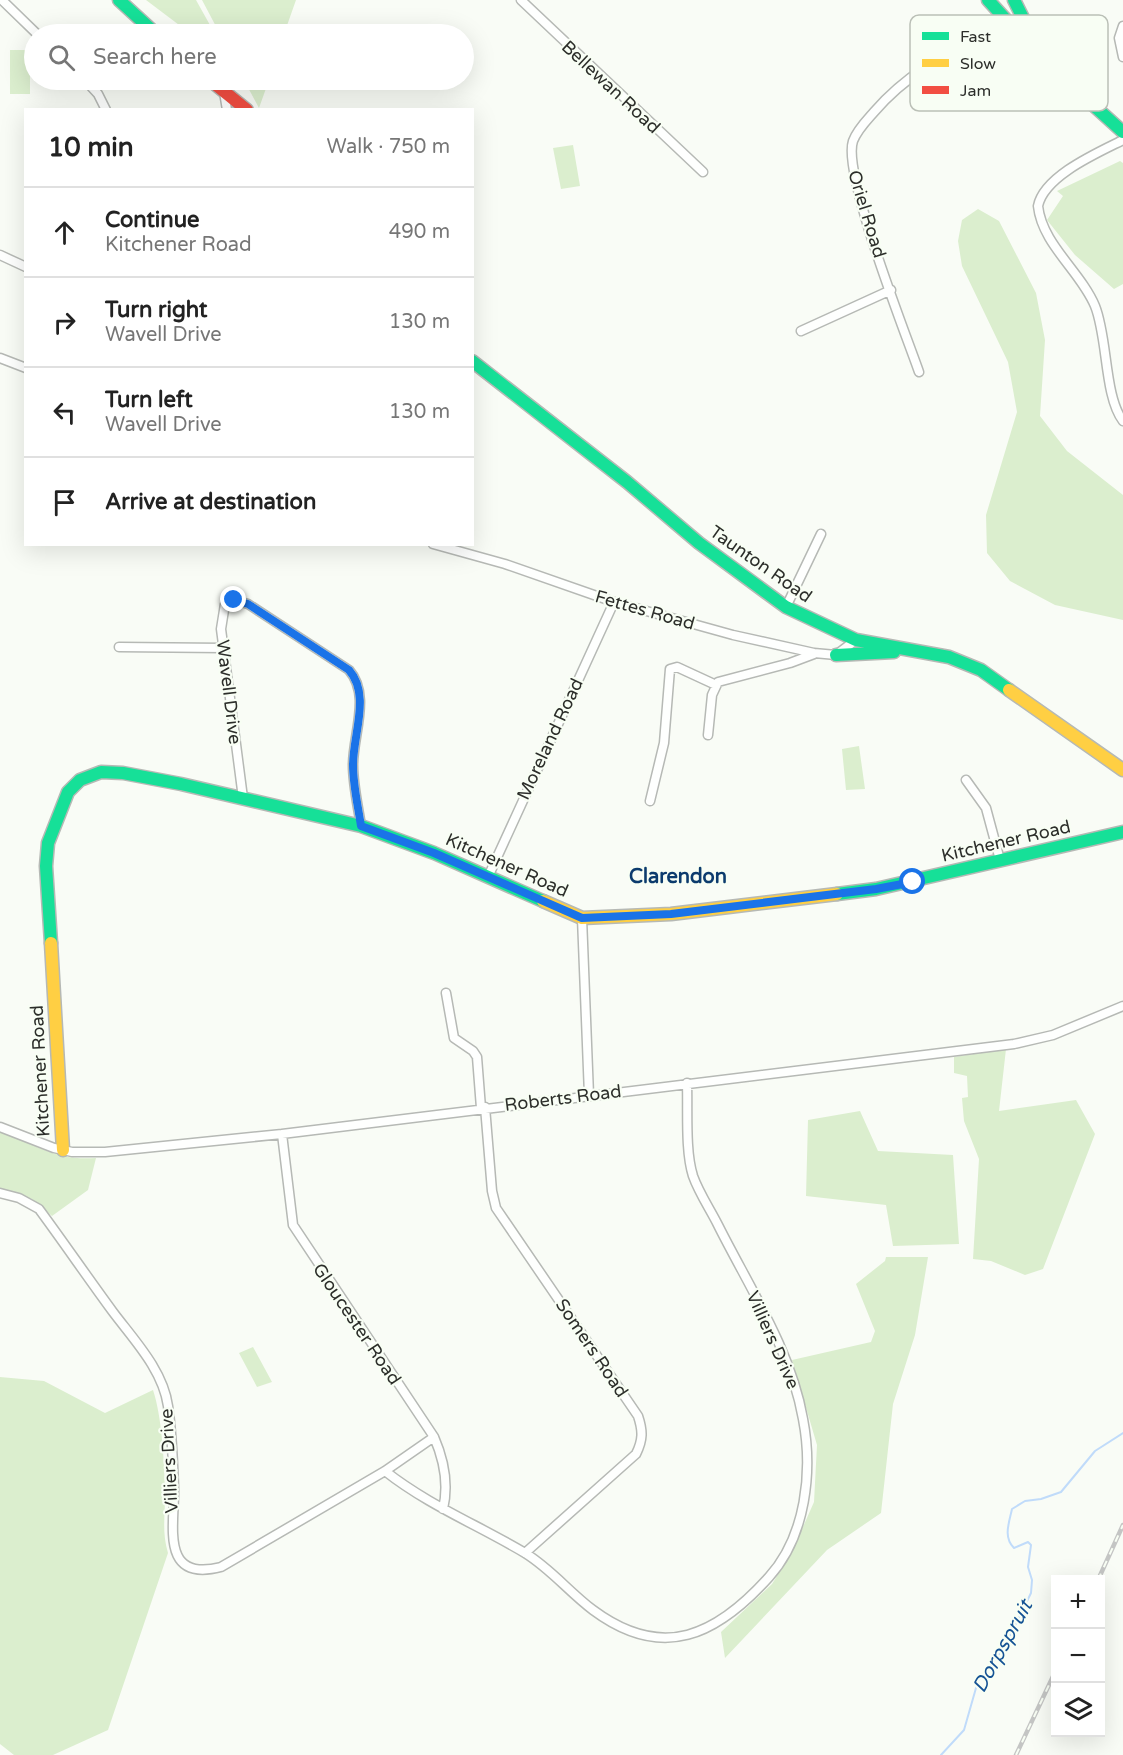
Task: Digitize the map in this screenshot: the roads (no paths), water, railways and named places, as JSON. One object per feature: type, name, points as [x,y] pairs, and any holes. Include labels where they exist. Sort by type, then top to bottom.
[{"type":"street","points":[[2,0],[27,24]]},
{"type":"street","points":[[119,0],[145,24]]},
{"type":"street","name":"Bellewan Road","points":[[521,0],[703,172]]},
{"type":"street","points":[[988,0],[1006,15]]},
{"type":"street","points":[[1000,0],[1009,15]]},
{"type":"street","points":[[1014,0],[1022,15]]},
{"type":"street","points":[[1123,26],[1119,38],[1123,57]]},
{"type":"street","name":"Oriel Road","points":[[910,79],[879,106],[854,140],[851,167],[856,189],[919,372]]},
{"type":"street","points":[[94,90],[105,108]]},
{"type":"street","points":[[222,90],[244,108]]},
{"type":"street","points":[[224,92],[227,108]]},
{"type":"street","points":[[1100,111],[1123,132]]},
{"type":"street","points":[[1123,140],[1063,174],[1041,195],[1038,206],[1049,234],[1094,304],[1105,339],[1116,406],[1123,421]]},
{"type":"street","points":[[0,255],[24,266]]},
{"type":"street","points":[[801,331],[891,290]]},
{"type":"street","points":[[0,358],[24,367]]},
{"type":"street","name":"Taunton Road","points":[[474,363],[611,469],[699,543],[786,607],[856,640],[949,657],[981,670],[1123,770]]},
{"type":"street","points":[[786,607],[821,534]]},
{"type":"street","name":"Fettes Road","points":[[440,546],[505,564],[614,602],[733,635],[814,653],[836,655]]},
{"type":"street","name":"Wavell Drive","points":[[243,798],[224,648],[223,609],[229,601],[241,600],[349,670],[357,679],[360,694],[353,766],[361,826]]},
{"type":"street","name":"Moreland Road","points":[[488,877],[614,602]]},
{"type":"street","points":[[836,655],[856,640]]},
{"type":"street","points":[[119,646],[224,648]]},
{"type":"street","points":[[836,655],[904,650]]},
{"type":"street","points":[[650,801],[664,742],[670,669],[677,667],[716,685],[814,653]]},
{"type":"street","points":[[708,735],[712,695],[716,685]]},
{"type":"street","name":"Kitchener Road","points":[[63,1150],[46,866],[48,843],[68,792],[80,780],[91,774],[123,773],[361,826],[434,853],[582,918],[671,914],[876,889],[1123,832]]},
{"type":"street","points":[[966,780],[981,797],[986,808],[1000,860]]},
{"type":"street","points":[[582,918],[589,1095]]},
{"type":"street","name":"Somers Road","points":[[446,993],[454,1038],[473,1051],[477,1057],[492,1191],[496,1208],[638,1416],[643,1430],[636,1454],[525,1553]]},
{"type":"street","name":"Roberts Road","points":[[0,1127],[40,1145],[63,1150],[105,1152],[282,1134],[1014,1044],[1053,1035],[1123,1006]]},
{"type":"street","name":"Villiers Drive","points":[[385,1471],[406,1487],[443,1509],[525,1553],[555,1573],[592,1609],[623,1628],[657,1636],[680,1636],[708,1630],[727,1618],[750,1598],[773,1572],[794,1536],[805,1497],[808,1456],[804,1419],[793,1379],[776,1340],[693,1176],[687,1083]]},
{"type":"street","name":"Gloucester Road","points":[[282,1134],[293,1225],[434,1437],[444,1468],[446,1498],[443,1509]]},
{"type":"street","name":"Villiers Drive","points":[[0,1192],[39,1209],[154,1367],[168,1406],[174,1489],[172,1540],[176,1555],[185,1565],[198,1570],[221,1567],[385,1471],[434,1437]]},
{"type":"waterway","name":"Dorpspruit","points":[[941,1755],[964,1730],[978,1681],[1004,1648],[1031,1593],[1032,1580],[1028,1567],[1031,1545],[1028,1542],[1014,1548],[1011,1544],[1008,1530],[1012,1509],[1025,1501],[1041,1499],[1061,1492],[1095,1451],[1123,1433]]},
{"type":"railway","points":[[1100,1575],[1123,1525]]},
{"type":"railway","points":[[1016,1755],[1051,1681]]},
{"type":"district","name":"Clarendon","points":[[678,876]]}]
